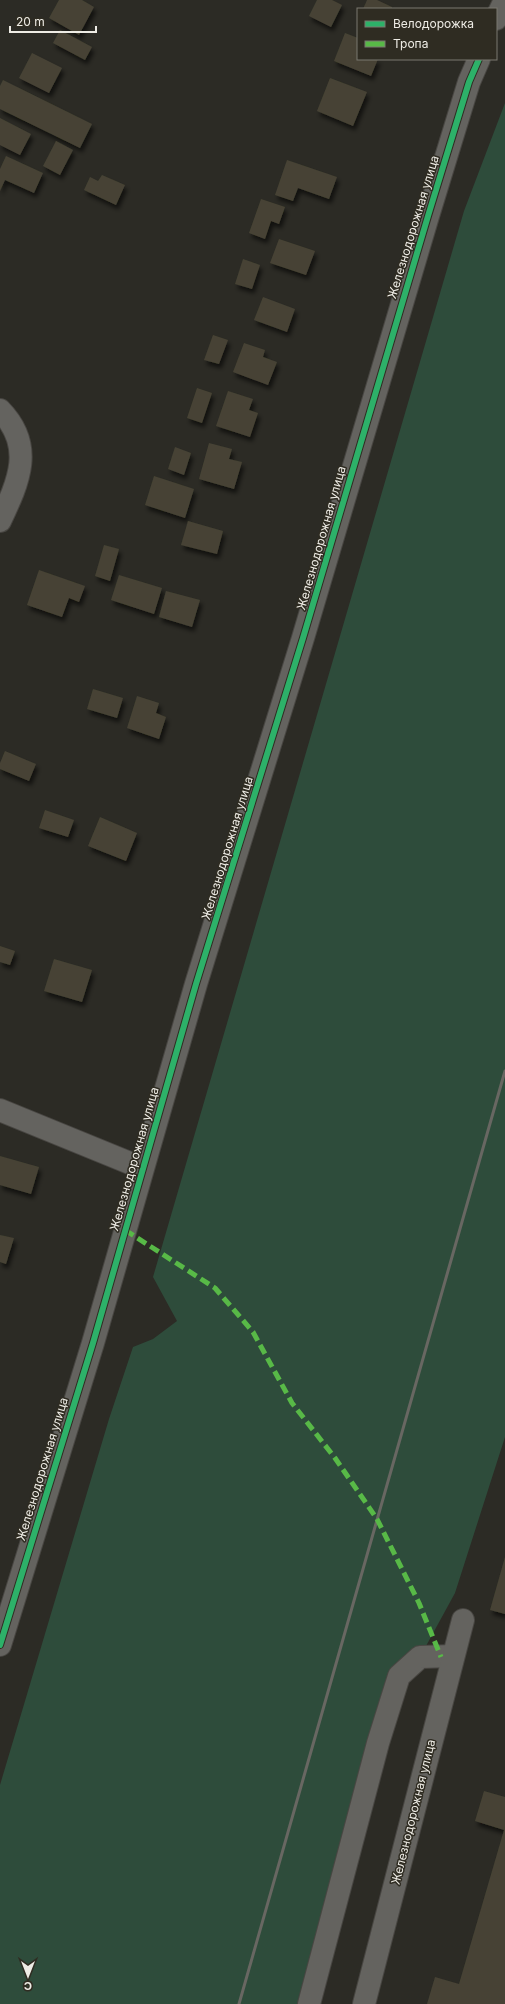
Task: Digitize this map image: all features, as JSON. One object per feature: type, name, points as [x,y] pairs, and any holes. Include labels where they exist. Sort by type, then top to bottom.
[{"type":"street","points":[[497,17],[505,0]]},
{"type":"street","name":"Железнодорожная улица","points":[[0,1645],[93,1343],[196,984],[303,638],[428,216],[469,82],[479,60]]},
{"type":"street","points":[[0,410],[10,420],[19,435],[21,459],[15,488],[0,521]]},
{"type":"street","points":[[0,1110],[142,1168]]},
{"type":"street","name":"Железнодорожная улица","points":[[364,2004],[463,1620]]},
{"type":"street","points":[[309,2004],[378,1743],[399,1676],[420,1658],[453,1656]]},
{"type":"green space","points":[[505,103],[505,1437],[455,1593],[420,1657],[399,1676],[309,2004],[0,2004],[0,1785],[109,1419],[133,1347],[153,1339],[177,1321],[153,1277],[464,211]]},
{"type":"building","points":[[59,0],[82,0],[94,7],[79,35],[49,18]]},
{"type":"building","points":[[317,0],[332,0],[342,5],[331,27],[309,16]]},
{"type":"building","points":[[367,0],[377,0],[392,7],[392,8],[363,8]]},
{"type":"building","points":[[60,30],[92,47],[85,60],[53,43]]},
{"type":"building","points":[[345,33],[357,38],[357,60],[378,60],[371,76],[334,61]]},
{"type":"building","points":[[32,53],[62,68],[49,93],[19,78]]},
{"type":"building","points":[[330,78],[367,92],[353,126],[317,111]]},
{"type":"building","points":[[3,80],[92,124],[80,148],[0,109],[0,86]]},
{"type":"building","points":[[0,118],[31,134],[20,155],[0,145]]},
{"type":"building","points":[[56,141],[73,150],[60,175],[43,166]]},
{"type":"building","points":[[6,156],[43,173],[34,193],[5,180],[0,191],[0,169]]},
{"type":"building","points":[[287,160],[337,177],[329,199],[298,188],[293,201],[275,195]]},
{"type":"building","points":[[102,175],[125,185],[116,205],[84,190],[90,177],[98,181]]},
{"type":"building","points":[[261,199],[285,207],[279,224],[271,221],[265,239],[249,233]]},
{"type":"building","points":[[279,239],[315,251],[306,275],[270,263]]},
{"type":"building","points":[[243,259],[260,265],[252,289],[235,284]]},
{"type":"building","points":[[263,297],[295,309],[287,332],[254,320]]},
{"type":"building","points":[[213,335],[228,340],[219,364],[204,360]]},
{"type":"building","points":[[244,343],[265,350],[263,357],[277,362],[268,385],[233,372]]},
{"type":"building","points":[[197,388],[212,393],[202,423],[187,418]]},
{"type":"building","points":[[228,391],[253,399],[249,410],[258,413],[250,437],[216,426]]},
{"type":"building","points":[[209,443],[232,449],[229,459],[242,462],[234,489],[199,479]]},
{"type":"building","points":[[175,447],[191,453],[184,475],[168,469]]},
{"type":"building","points":[[154,476],[194,489],[185,518],[145,505]]},
{"type":"building","points":[[188,521],[223,531],[217,554],[181,545]]},
{"type":"building","points":[[104,545],[119,549],[110,581],[95,576]]},
{"type":"building","points":[[39,570],[85,586],[79,602],[69,598],[62,617],[27,605]]},
{"type":"building","points":[[119,575],[162,588],[154,614],[111,600]]},
{"type":"building","points":[[166,591],[200,600],[192,627],[159,617]]},
{"type":"building","points":[[93,689],[123,698],[117,718],[87,709]]},
{"type":"building","points":[[137,696],[159,703],[156,713],[166,717],[159,739],[127,728]]},
{"type":"building","points":[[5,751],[36,764],[29,781],[0,769],[0,763]]},
{"type":"building","points":[[45,810],[74,820],[68,837],[39,828]]},
{"type":"building","points":[[100,817],[137,833],[126,861],[88,846]]},
{"type":"building","points":[[0,946],[15,951],[10,965],[0,962]]},
{"type":"building","points":[[54,959],[92,970],[82,1002],[44,991]]},
{"type":"building","points":[[0,1156],[39,1167],[31,1194],[0,1185]]},
{"type":"building","points":[[0,1235],[14,1238],[6,1264],[0,1262]]},
{"type":"building","points":[[505,1557],[505,1614],[490,1610]]},
{"type":"building","points":[[484,1791],[505,1797],[505,2004],[427,2004],[435,1977],[459,1984],[504,1830],[475,1821]]},
{"type":"railway","points":[[239,2004],[505,1071]]},
{"type":"marked path","points":[[125,1230],[215,1288],[253,1332],[292,1403],[335,1458],[377,1519],[419,1603],[441,1657]]},
{"type":"cycle path","points":[[0,1645],[93,1343],[196,984],[303,638],[428,216],[469,82],[479,60]]}]
